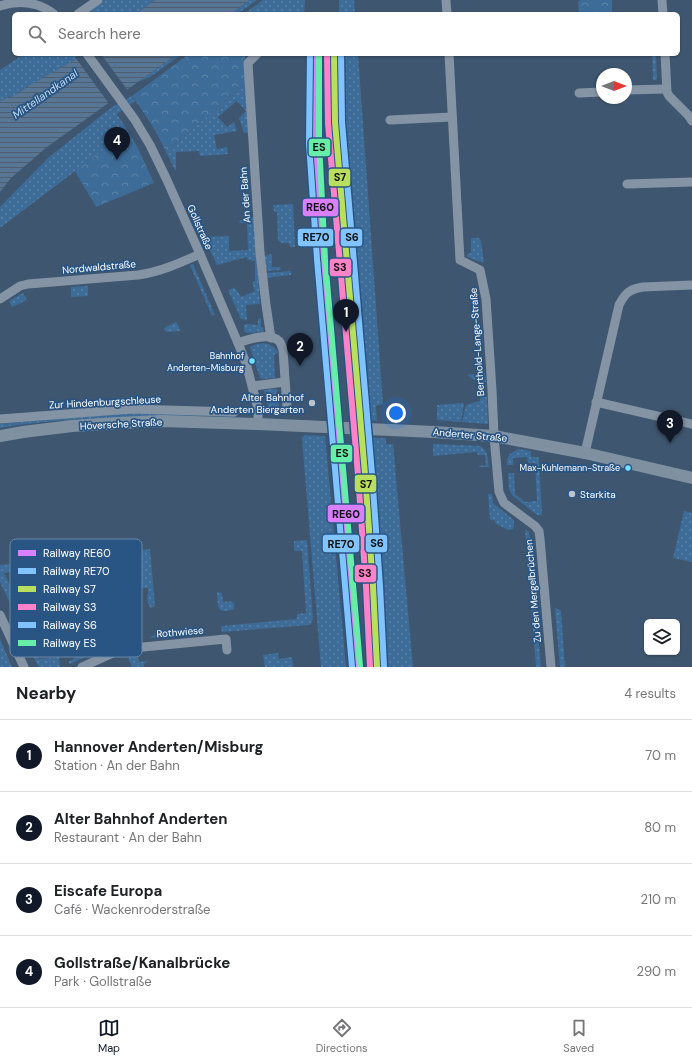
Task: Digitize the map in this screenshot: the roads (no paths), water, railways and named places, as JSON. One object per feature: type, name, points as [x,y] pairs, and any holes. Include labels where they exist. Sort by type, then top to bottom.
[{"type":"main road","name":"Höversche Straße","points":[[0,436],[45,429],[118,423],[161,421],[243,423]]},
{"type":"main road","name":"Anderter Straße","points":[[243,423],[494,436],[585,453],[692,478]]},
{"type":"street","points":[[81,12],[98,0]]},
{"type":"street","points":[[446,0],[447,12]]},
{"type":"street","points":[[662,0],[663,12]]},
{"type":"street","points":[[0,6],[23,1],[40,6],[50,12]]},
{"type":"street","name":"Gollstraße","points":[[88,56],[136,120],[150,145],[200,254],[246,363],[258,409],[258,424]]},
{"type":"street","name":"An der Bahn","points":[[255,56],[248,63],[259,247],[264,295],[271,338]]},
{"type":"street","name":"Berthold-Lange-Straße","points":[[449,56],[460,260],[480,270],[483,282],[488,321],[494,436]]},
{"type":"street","points":[[665,56],[666,88],[669,96],[692,121]]},
{"type":"street","points":[[632,90],[666,88]]},
{"type":"street","points":[[579,93],[596,92]]},
{"type":"street","points":[[390,120],[452,117]]},
{"type":"street","points":[[627,184],[692,182]]},
{"type":"street","name":"Nordwaldstraße","points":[[0,299],[20,286],[28,284],[138,275],[158,271],[200,254]]},
{"type":"street","points":[[585,453],[619,305],[623,296],[636,288],[692,285]]},
{"type":"street","points":[[238,343],[252,338],[271,338],[280,342],[283,350],[287,408]]},
{"type":"street","points":[[253,386],[285,382]]},
{"type":"street","points":[[596,402],[692,424]]},
{"type":"street","name":"Zur Hindenburgschleuse","points":[[0,419],[130,410],[234,412]]},
{"type":"street","name":"Zu den Mergelbrüchen","points":[[494,436],[499,492],[501,498],[504,503],[535,526],[539,531],[551,667]]},
{"type":"street","points":[[0,615],[10,637]]},
{"type":"street","name":"Rothwiese","points":[[142,647],[226,639],[227,650]]},
{"type":"street","points":[[19,657],[24,667]]},
{"type":"street","name":"Rothwiese","points":[[82,667],[104,657]]},
{"type":"water","points":[[155,0],[249,0],[234,12],[139,12]]},
{"type":"water","name":"Mittellandkanal","points":[[80,56],[174,56],[47,147],[11,178],[0,192],[0,101],[17,94]]},
{"type":"rail line","name":"RE70","points":[[310,56],[309,143],[317,259],[352,667]]},
{"type":"rail line","name":"RE60","points":[[317,56],[316,143],[324,258],[359,667]]},
{"type":"rail line","name":"ES","points":[[319,56],[319,142],[325,259],[360,666]]},
{"type":"rail line","name":"S3","points":[[327,56],[328,123],[358,475],[370,667]]},
{"type":"rail line","name":"S7","points":[[334,56],[335,122],[365,474],[377,667]]},
{"type":"rail line","name":"S6","points":[[341,56],[342,122],[372,474],[384,667]]},
{"type":"place","name":"Gollstraße/Kanalbrücke","points":[[117,160]]},
{"type":"place","name":"Hannover Anderten/Misburg","points":[[346,332]]},
{"type":"place","name":"Bahnhof Anderten-Misburg","points":[[252,361]]},
{"type":"place","name":"Alter Bahnhof Anderten","points":[[300,366]]},
{"type":"place","name":"Alter Bahnhof Anderten Biergarten","points":[[312,403]]},
{"type":"place","name":"Eiscafe Europa","points":[[670,443]]},
{"type":"place","name":"Max-Kuhlemann-Straße","points":[[628,468]]},
{"type":"place","name":"Starkita","points":[[572,494]]}]
